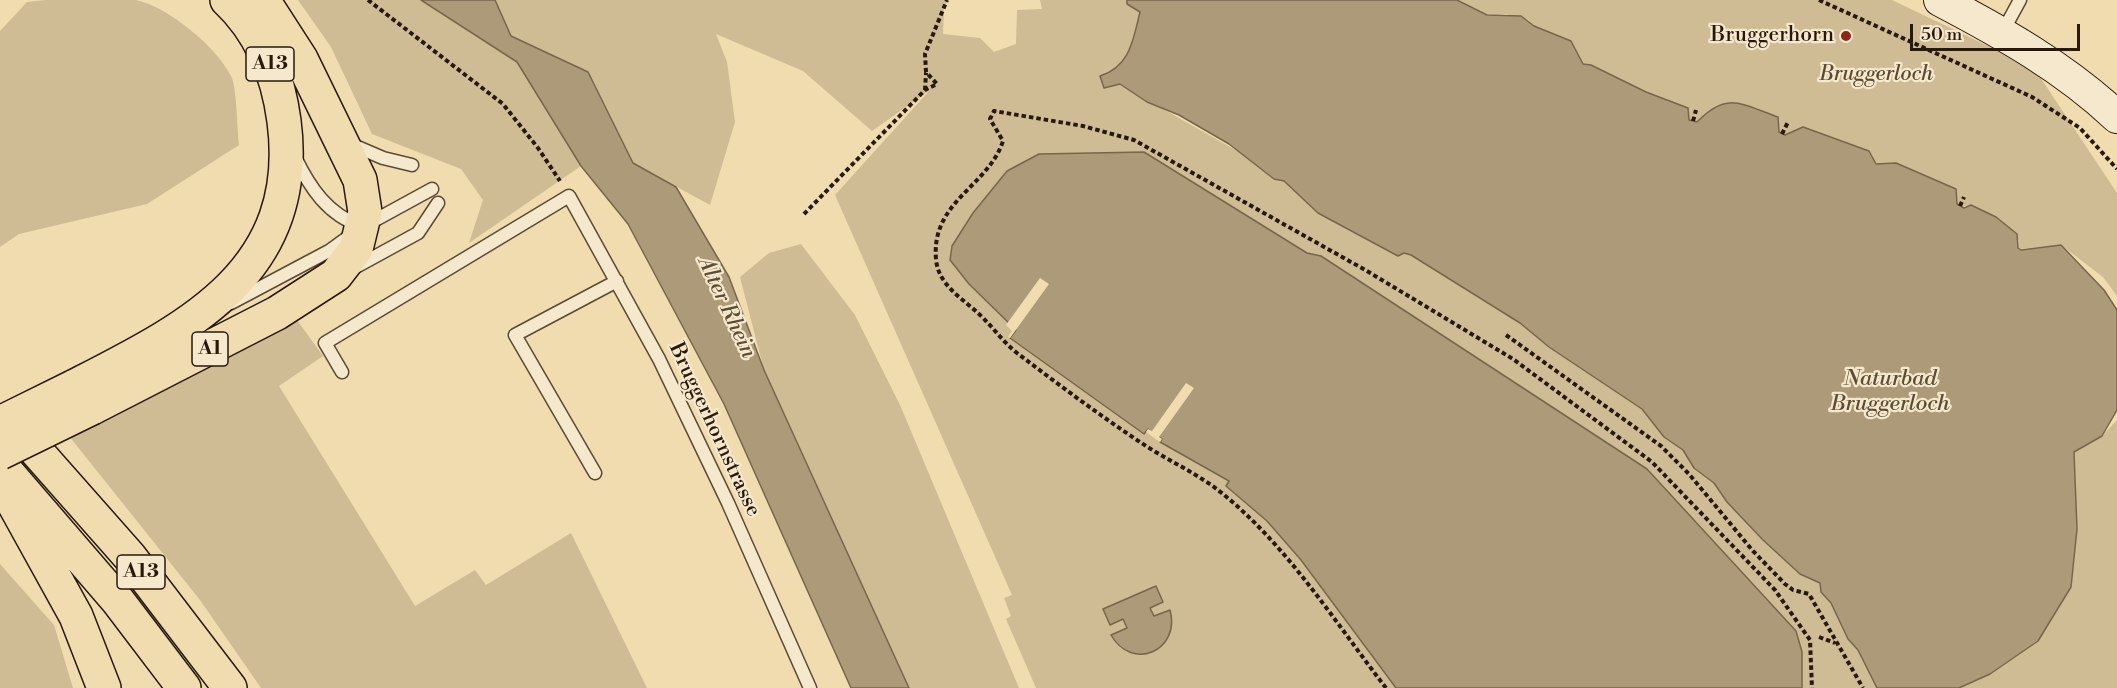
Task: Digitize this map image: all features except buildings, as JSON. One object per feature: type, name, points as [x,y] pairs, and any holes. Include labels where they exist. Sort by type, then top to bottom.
[{"type":"highway","name":"A13","points":[[0,423],[82,397],[221,298],[258,250],[273,220],[281,197],[287,165],[286,140],[280,98],[267,57],[252,29],[227,0]]},
{"type":"highway","name":"A1","points":[[0,453],[82,397],[220,344],[324,284],[336,275],[350,257],[363,226],[365,205],[363,189],[342,140],[287,34],[263,0]]},
{"type":"highway","name":"A13","points":[[0,397],[47,460],[129,557],[230,688]]},
{"type":"highway","points":[[0,410],[47,460]]},
{"type":"highway","name":"A13","points":[[0,464],[118,601],[184,688]]},
{"type":"highway","points":[[0,478],[75,616],[104,688]]},
{"type":"main road","points":[[1940,0],[2002,33],[2094,96],[2117,117]]},
{"type":"lane","points":[[2002,33],[2020,0]]},
{"type":"lane","points":[[286,140],[303,173],[328,209],[345,221],[363,226]]},
{"type":"lane","points":[[342,140],[383,158],[412,165]]},
{"type":"lane","points":[[169,336],[328,251],[363,226],[432,189]]},
{"type":"lane","points":[[342,372],[325,343],[569,196]]},
{"type":"lane","name":"Bruggerhornstrasse","points":[[569,196],[659,360],[723,493],[810,688]]},
{"type":"lane","points":[[324,284],[418,233],[438,203]]},
{"type":"lane","points":[[595,473],[515,335],[617,281]]},
{"type":"path","points":[[368,0],[502,104],[538,148],[569,196]]},
{"type":"path","points":[[924,90],[925,54],[947,0]]},
{"type":"path","points":[[1819,0],[2032,97],[2079,128],[2117,170]]},
{"type":"path","points":[[804,214],[924,90],[937,84],[926,72]]},
{"type":"path","points":[[1693,121],[1696,110]]},
{"type":"path","points":[[1386,688],[1290,562],[1262,530],[1222,492],[1145,445],[1056,383],[1001,340],[981,315],[950,288],[940,275],[935,243],[943,218],[959,196],[998,156],[1003,141],[990,119],[994,111],[1083,126],[1134,140],[1367,271],[1513,359],[1652,462],[1775,590],[1810,640],[1812,688]]},
{"type":"path","points":[[1782,134],[1788,122]]},
{"type":"path","points":[[1959,206],[1964,197]]},
{"type":"path","points":[[1506,335],[1661,446],[1689,474],[1753,551],[1785,584],[1793,590],[1809,594],[1863,688]]},
{"type":"path","points":[[1819,637],[1839,646]]},
{"type":"green space","points":[[136,0],[149,4],[190,29],[214,52],[231,76],[236,99],[239,145],[147,204],[19,234],[0,247],[0,31],[27,2]]},
{"type":"green space","points":[[298,0],[421,0],[517,62],[581,166],[469,243],[483,200],[461,169],[372,134],[331,47]]},
{"type":"green space","points":[[495,0],[948,0],[944,9],[943,34],[980,38],[994,52],[1016,44],[1017,10],[1042,9],[1040,0],[1127,0],[1127,4],[1140,12],[1127,56],[1115,72],[1119,84],[1246,156],[1274,179],[1284,181],[1318,213],[1348,229],[1411,255],[1520,323],[1642,409],[1664,437],[1683,450],[1694,468],[1714,483],[1727,502],[1763,540],[1800,574],[1820,583],[1821,592],[1831,603],[1848,639],[1858,650],[1877,688],[1036,688],[1006,619],[1011,616],[1004,598],[1012,595],[835,195],[930,90],[872,131],[803,71],[716,34],[727,62],[735,122],[710,205],[633,163],[588,72],[511,36]]},
{"type":"green space","name":"Bruggerloch","points":[[1458,0],[1892,0],[2034,68],[2117,193],[2117,296],[2103,277],[2061,245],[2018,249],[2019,240],[1997,219],[1978,208],[1957,204],[1956,189],[1896,163],[1876,165],[1803,127],[1785,135],[1779,132],[1777,117],[1744,105],[1726,103],[1717,106],[1697,122],[1689,120],[1688,108],[1646,92],[1591,65],[1583,64],[1571,41],[1534,26],[1528,20],[1506,14],[1487,15]]},
{"type":"green space","points":[[801,244],[855,315],[900,405],[1019,688],[909,688],[764,370],[740,277],[769,253]]},
{"type":"green space","points":[[297,320],[323,356],[279,386],[415,606],[475,570],[486,585],[571,533],[647,688],[261,688],[200,600],[69,436],[117,415]]},
{"type":"green space","points":[[2117,420],[2117,688],[1959,688],[1990,674],[2076,490],[2074,452],[2102,436]]},
{"type":"green space","points":[[0,564],[54,625],[73,688],[0,688]]},
{"type":"water","name":"Alter Rhein","points":[[421,0],[495,0],[511,36],[588,72],[633,163],[676,187],[729,277],[764,370],[909,688],[851,688],[724,404],[628,224],[581,166],[517,62]]},
{"type":"water","name":"Naturbad Bruggerloch","points":[[1127,0],[1457,0],[1487,15],[1521,16],[1534,26],[1571,41],[1583,64],[1591,65],[1646,92],[1688,108],[1689,120],[1697,122],[1717,106],[1726,103],[1754,108],[1778,117],[1779,132],[1785,135],[1803,127],[1869,151],[1876,164],[1896,163],[1956,189],[1957,204],[1964,208],[1971,205],[1996,217],[2017,234],[2018,248],[2021,250],[2061,245],[2104,290],[2117,310],[2117,410],[2102,436],[2074,452],[2077,529],[2071,587],[2038,641],[1990,674],[1959,688],[1877,688],[1858,650],[1848,639],[1831,603],[1821,592],[1820,583],[1800,574],[1763,540],[1727,502],[1714,483],[1694,468],[1683,450],[1664,437],[1642,409],[1549,347],[1520,323],[1411,255],[1404,253],[1398,256],[1318,213],[1284,181],[1274,179],[1229,144],[1179,115],[1147,102],[1120,84],[1104,88],[1100,76],[1110,72],[1124,59],[1135,33],[1140,12],[1127,4]]},
{"type":"water","points":[[1144,152],[1307,253],[1321,256],[1647,469],[1796,631],[1802,652],[1802,688],[1396,688],[1301,560],[1267,521],[1226,486],[1229,481],[1160,442],[1162,439],[1148,429],[1144,434],[1010,338],[1016,330],[969,284],[950,260],[952,246],[973,213],[1007,171],[1039,154]]},
{"type":"water","points":[[1156,586],[1163,602],[1150,608],[1154,616],[1170,610],[1171,624],[1168,636],[1162,646],[1152,652],[1142,654],[1131,652],[1120,646],[1111,635],[1127,628],[1123,619],[1110,625],[1103,609]]},
{"type":"pier","points":[[1040,278],[1049,284],[1010,338],[1008,337],[1012,331],[1006,325]]},
{"type":"pier","points":[[1186,383],[1194,388],[1159,437],[1162,439],[1160,442],[1146,432],[1148,429],[1152,431]]},
{"type":"place","name":"Bruggerhorn","points":[[1846,36]]}]
